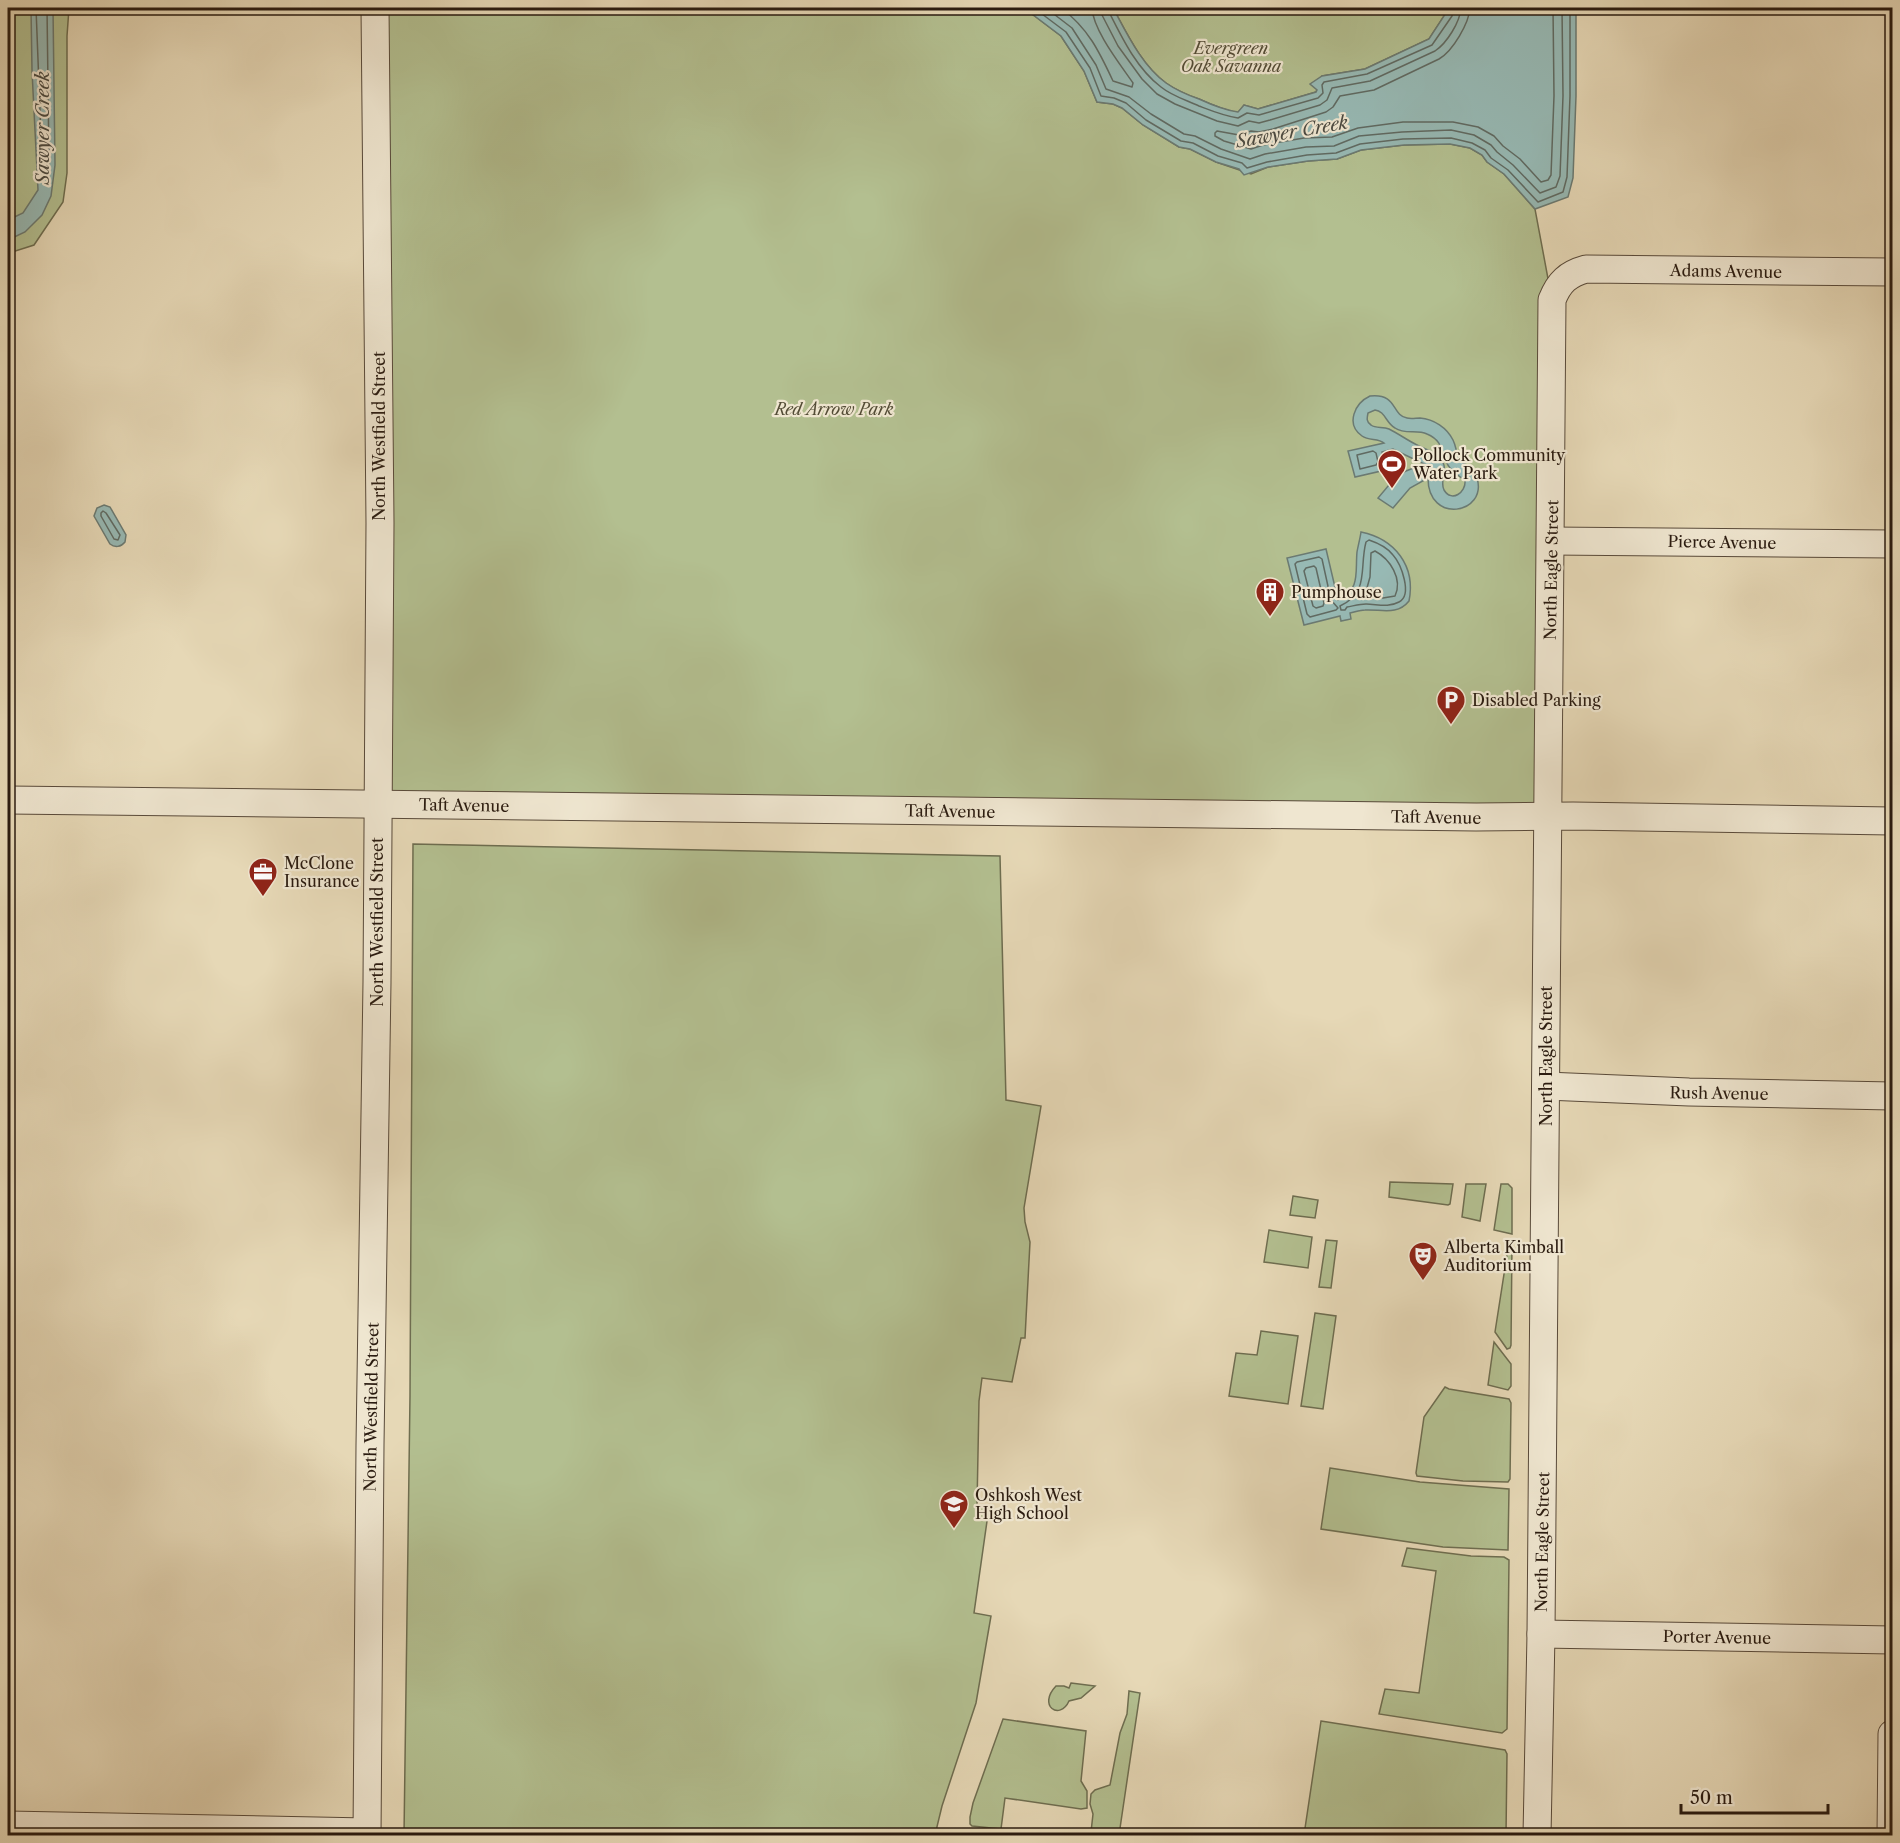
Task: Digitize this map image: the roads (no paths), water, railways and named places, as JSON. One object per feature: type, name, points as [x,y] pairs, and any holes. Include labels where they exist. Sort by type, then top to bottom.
[{"type":"street","name":"North Westfield Street","points":[[367,1834],[380,511],[375,8]]},
{"type":"street","name":"Adams Avenue","points":[[1563,280],[1574,272],[1586,269],[1893,272]]},
{"type":"street","name":"North Eagle Street","points":[[1537,1836],[1541,1634],[1552,300],[1563,280]]},
{"type":"street","name":"Pierce Avenue","points":[[1551,541],[1893,544]]},
{"type":"street","name":"Taft Avenue","points":[[8,800],[1893,821]]},
{"type":"street","name":"Rush Avenue","points":[[1546,1086],[1689,1092],[1893,1096]]},
{"type":"street","name":"Porter Avenue","points":[[1541,1634],[1893,1640]]},
{"type":"street","points":[[1891,1836],[1893,1734]]},
{"type":"street","points":[[8,1825],[367,1834]]},
{"type":"water","name":"Sawyer Creek","points":[[31,8],[53,8],[55,165],[51,196],[42,215],[25,232],[8,240],[8,220],[23,213],[38,190]]},
{"type":"water","name":"Sawyer Creek","points":[[1024,8],[1113,8],[1135,48],[1157,76],[1186,94],[1218,107],[1238,112],[1244,105],[1258,109],[1316,92],[1317,90],[1310,84],[1322,76],[1365,69],[1429,39],[1448,8],[1576,8],[1573,178],[1568,197],[1535,209],[1504,174],[1487,162],[1482,155],[1470,148],[1450,144],[1404,145],[1361,150],[1337,159],[1268,167],[1244,175],[1239,169],[1216,162],[1190,149],[1179,147],[1143,125],[1122,108],[1097,102],[1084,71],[1061,36]]},
{"type":"water","points":[[1370,396],[1385,398],[1402,416],[1430,420],[1444,428],[1453,440],[1459,458],[1476,474],[1478,490],[1474,500],[1457,509],[1446,508],[1437,503],[1431,493],[1428,478],[1410,488],[1393,508],[1378,498],[1394,479],[1424,464],[1393,449],[1382,452],[1384,462],[1381,471],[1355,477],[1348,451],[1384,443],[1362,436],[1354,426],[1356,409]],"holes":[[[1378,411],[1399,430],[1423,433],[1433,437],[1440,445],[1450,468],[1465,481],[1461,492],[1451,496],[1444,490],[1443,463],[1434,453],[1389,429],[1369,424],[1368,413]]]},
{"type":"water","points":[[104,505],[110,507],[126,535],[125,542],[120,546],[110,544],[94,516],[97,508]]},
{"type":"water","points":[[1361,532],[1384,541],[1400,556],[1409,576],[1409,601],[1399,609],[1361,610],[1350,613],[1351,619],[1341,621],[1340,616],[1304,625],[1287,558],[1326,549],[1338,600],[1354,586]]},
{"type":"place","name":"Pollock Community Water Park","points":[[1392,490]]},
{"type":"place","name":"Pumphouse","points":[[1270,618]]},
{"type":"place","name":"Disabled Parking","points":[[1451,726]]},
{"type":"place","name":"McClone Insurance","points":[[263,898]]},
{"type":"place","name":"Alberta Kimball Auditorium","points":[[1423,1282]]},
{"type":"place","name":"Oshkosh West High School","points":[[954,1530]]},
{"type":"park label","name":"Evergreen Oak Savanna","points":[[1231,57]]},
{"type":"park label","name":"Red Arrow Park","points":[[834,409]]}]
